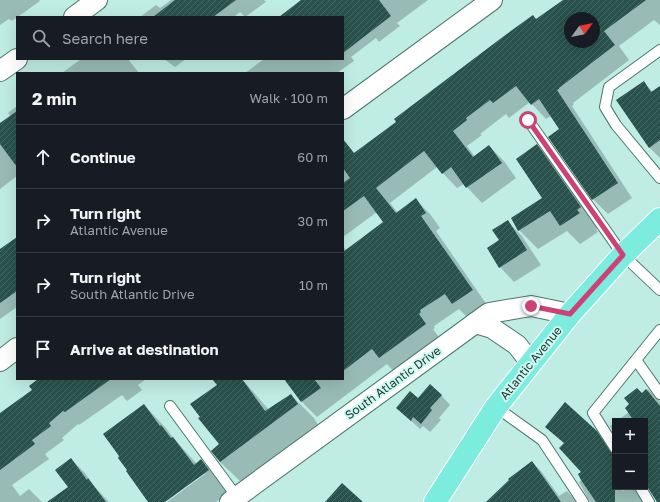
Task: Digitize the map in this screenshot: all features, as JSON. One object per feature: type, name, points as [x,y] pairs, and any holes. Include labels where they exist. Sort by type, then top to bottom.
[{"type":"main road","name":"Atlantic Avenue","points":[[441,500],[496,407],[570,314],[623,255],[660,219]]},
{"type":"street","points":[[75,16],[97,0]]},
{"type":"street","points":[[344,108],[492,0]]},
{"type":"street","points":[[0,71],[16,60]]},
{"type":"street","name":"South Atlantic Drive","points":[[234,499],[489,313],[531,306],[570,314]]},
{"type":"street","points":[[475,323],[492,328],[517,345],[531,363]]},
{"type":"street","points":[[0,361],[16,349]]},
{"type":"lane","points":[[660,50],[609,87],[605,107],[616,125],[660,178]]},
{"type":"lane","points":[[528,120],[623,255],[660,290]]},
{"type":"lane","points":[[612,443],[593,413],[660,330]]},
{"type":"lane","points":[[636,360],[660,394]]},
{"type":"lane","points":[[170,406],[234,499]]},
{"type":"lane","points":[[496,407],[542,440],[583,502]]},
{"type":"lane","points":[[642,490],[649,502]]},
{"type":"building","points":[[175,0],[236,0],[214,16],[154,16]]},
{"type":"building","points":[[301,0],[379,0],[391,16],[344,52],[344,16],[280,16]]},
{"type":"building","points":[[563,0],[646,0],[604,31],[615,45],[557,90],[618,183],[592,200],[548,137],[559,129],[539,99],[531,105],[516,86],[493,103],[490,100],[466,118],[467,120],[453,131],[473,157],[489,145],[502,163],[466,188],[451,167],[442,174],[424,151],[376,188],[396,213],[416,198],[426,213],[421,216],[473,290],[452,304],[445,294],[420,310],[421,312],[419,314],[426,324],[379,358],[372,349],[344,370],[344,251],[383,222],[364,196],[344,210],[344,182],[350,178],[344,169],[344,140],[354,153],[396,122],[394,119],[533,15],[536,19]]},
{"type":"building","points":[[644,81],[651,92],[660,86],[660,140],[649,148],[616,100]]},
{"type":"building","points":[[16,112],[16,166],[0,144],[0,123]]},
{"type":"building","points":[[537,144],[581,207],[577,210],[580,213],[560,226],[550,211],[518,231],[511,218],[542,198],[516,159]]},
{"type":"building","points":[[508,220],[527,250],[499,268],[487,248],[499,240],[492,230]]},
{"type":"building","points":[[16,238],[16,292],[0,303],[0,249]]},
{"type":"building","points":[[37,380],[110,380],[65,412],[63,411],[49,423],[51,426],[32,440],[35,444],[0,470],[0,413],[32,390],[29,386]]},
{"type":"building","points":[[213,380],[243,380],[265,411],[291,394],[298,404],[220,462],[211,451],[219,444],[198,418],[200,417],[190,404],[217,385]]},
{"type":"building","points":[[285,380],[315,380],[321,388],[301,402]]},
{"type":"building","points":[[430,384],[442,395],[430,408],[432,410],[421,424],[413,417],[411,421],[396,408],[410,391],[418,398]]},
{"type":"building","points":[[637,388],[642,393],[646,389],[660,406],[660,502],[657,502],[648,488],[648,418],[632,418],[625,408],[629,404],[624,398]]},
{"type":"building","points":[[565,402],[597,431],[612,452],[612,490],[615,490],[615,502],[596,502],[578,474],[581,472],[559,448],[564,443],[545,427]]},
{"type":"building","points":[[144,404],[160,426],[161,425],[171,438],[173,437],[194,465],[201,459],[209,470],[165,502],[148,502],[126,471],[127,470],[118,458],[119,456],[103,434]]},
{"type":"building","points":[[71,458],[106,502],[47,502],[68,487],[55,470]]},
{"type":"building","points":[[532,461],[561,502],[486,502],[509,480],[508,479]]},
{"type":"building","points":[[342,483],[363,502],[325,502]]},
{"type":"route","points":[[528,120],[587,206],[623,255],[570,314],[531,306]]}]
